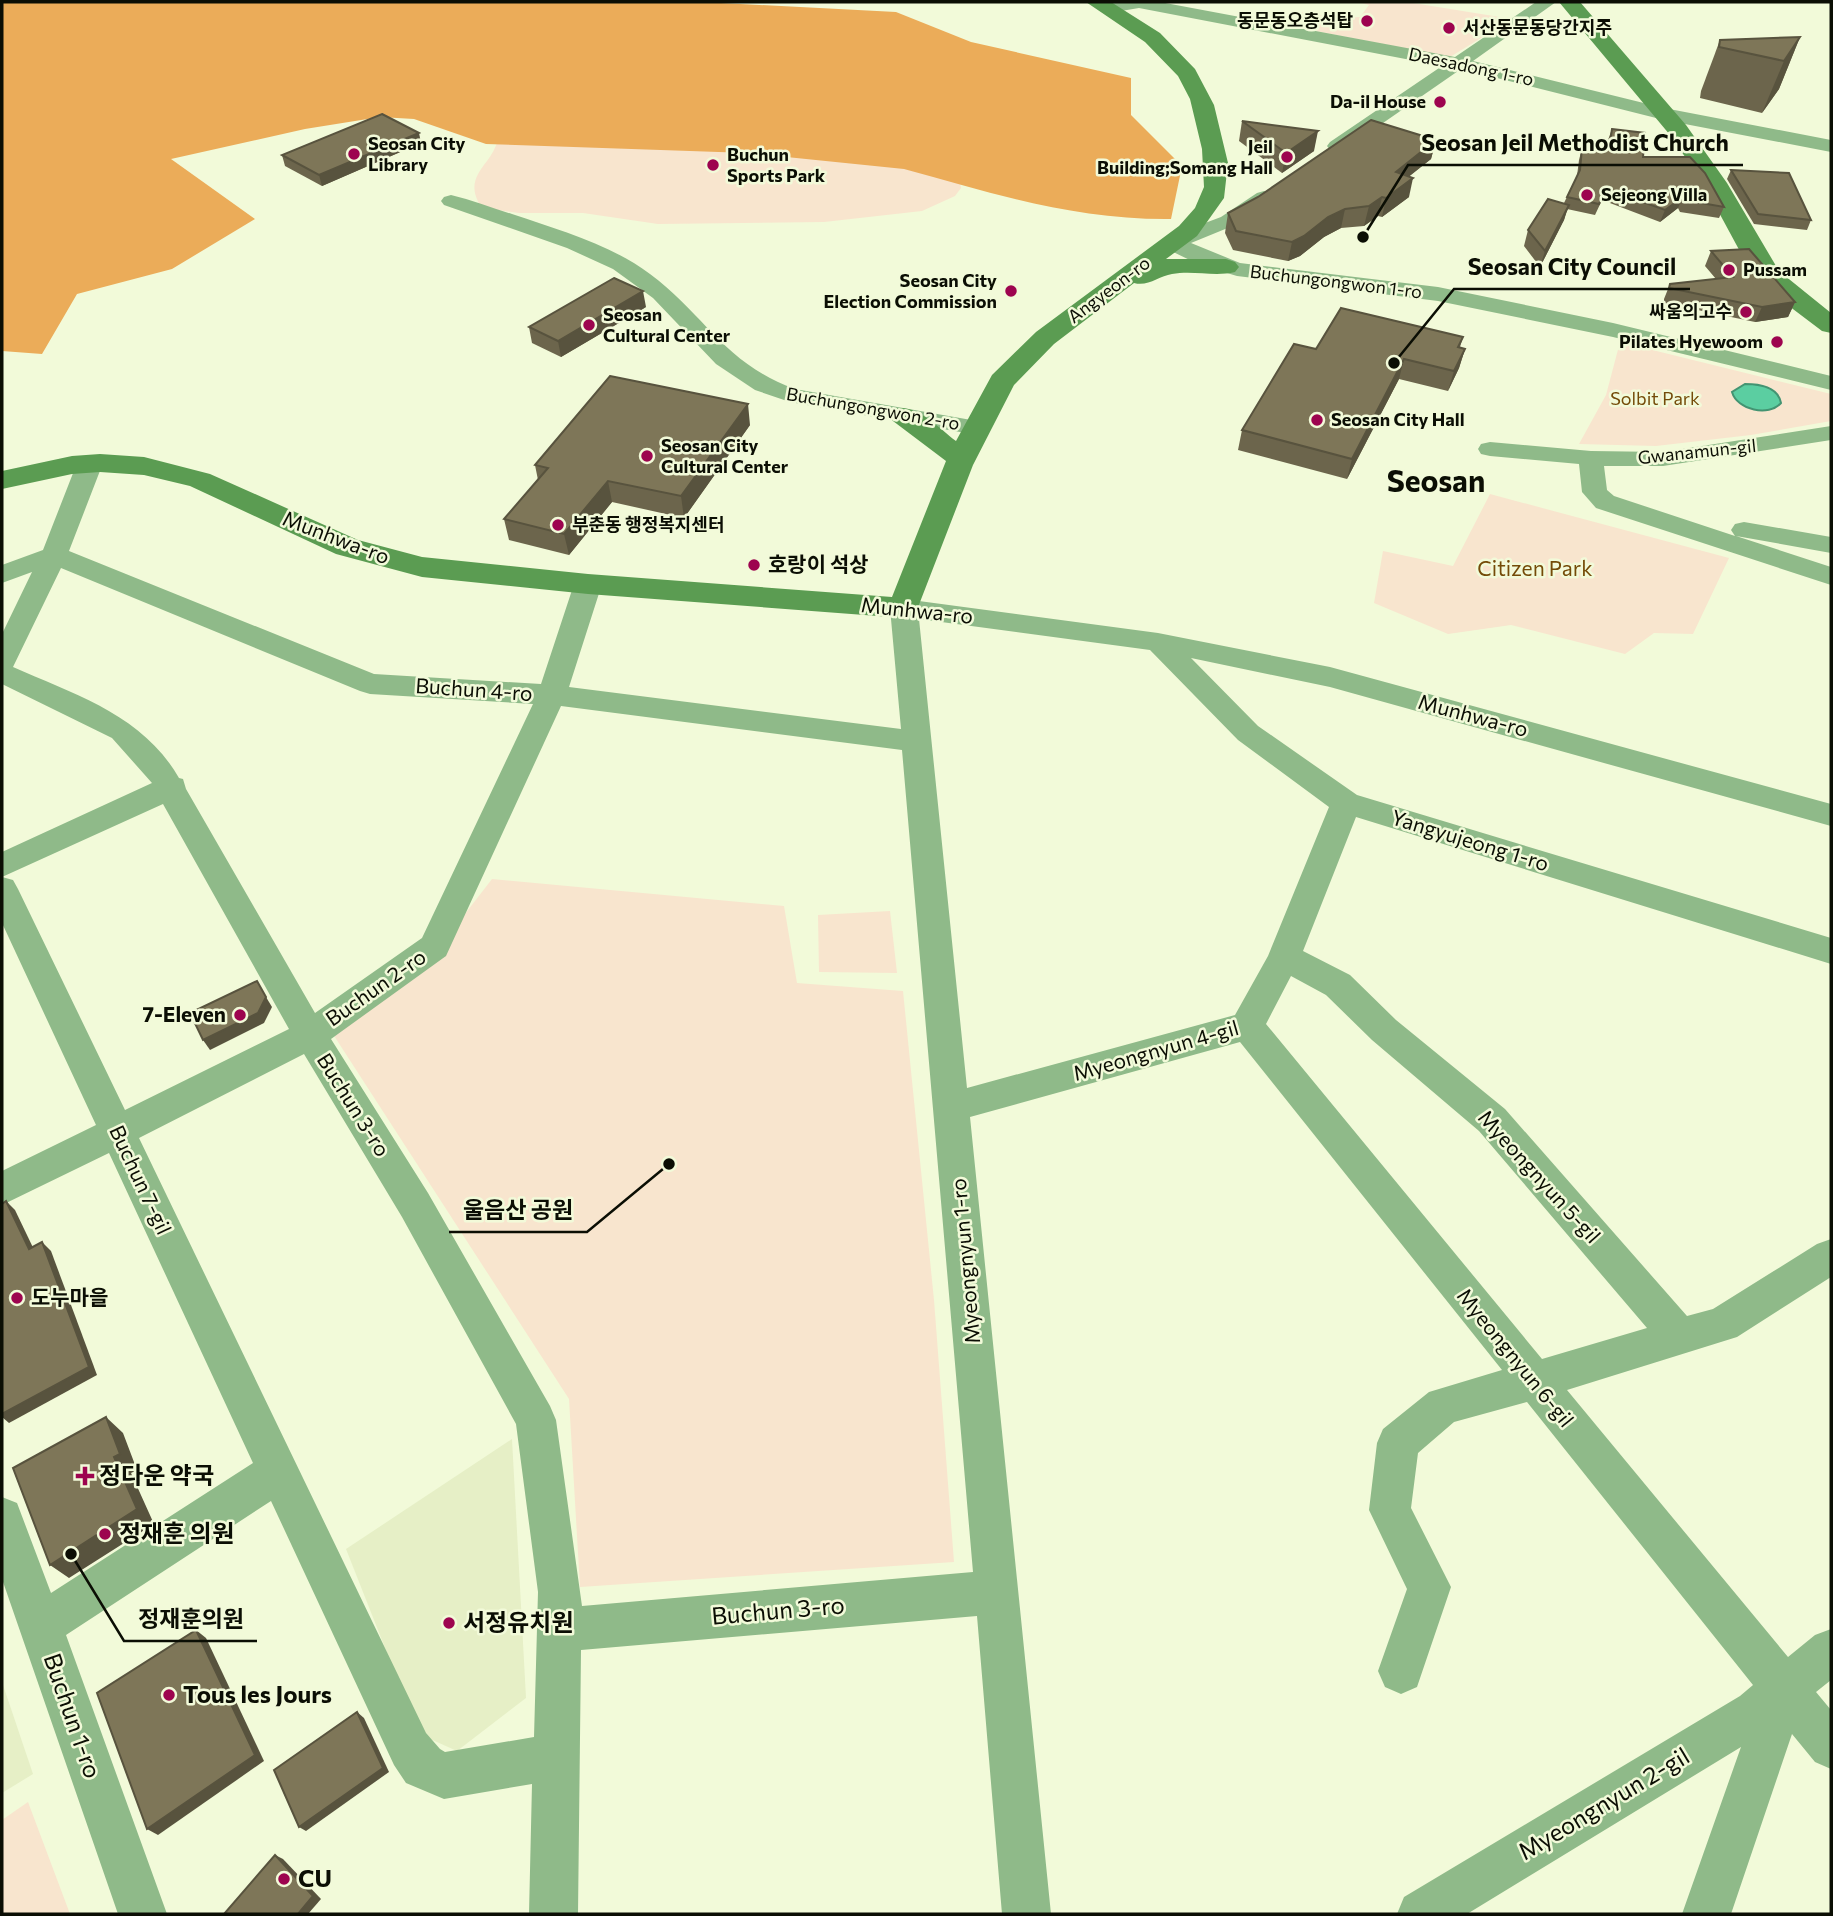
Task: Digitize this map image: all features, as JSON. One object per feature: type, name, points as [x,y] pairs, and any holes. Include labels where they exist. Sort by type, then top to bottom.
[{"type":"street","points":[[1204,15],[1227,2]]},
{"type":"street","points":[[1569,2],[1664,114],[1715,183],[1762,266],[1790,295],[1831,325]]},
{"type":"street","name":"Daesadong 1-ro","points":[[1102,5],[1139,3],[1457,63],[1664,114],[1831,146]]},
{"type":"street","name":"Angyeon-ro","points":[[904,608],[961,459],[1002,381],[1045,338],[1173,243],[1198,221],[1214,199],[1217,185],[1214,149],[1197,89],[1189,76],[1148,34],[1102,5]]},
{"type":"street","points":[[1321,157],[1457,63],[1535,5]]},
{"type":"street","points":[[1173,243],[1228,221],[1278,187]]},
{"type":"street","name":"Buchungongwon 2-ro","points":[[451,201],[581,247],[627,269],[656,289],[722,360],[750,380],[790,396],[977,428]]},
{"type":"street","name":"Buchungongwon 1-ro","points":[[1173,243],[1226,267],[1269,275],[1386,287],[1451,297],[1613,330],[1831,383]]},
{"type":"street","points":[[1119,282],[1130,282],[1170,266],[1226,267]]},
{"type":"street","points":[[903,415],[961,459]]},
{"type":"street","name":"Gwanamun-gil","points":[[1490,449],[1591,458],[1682,457],[1831,433]]},
{"type":"street","points":[[1591,458],[1597,496],[1605,502],[1831,576]]},
{"type":"street","points":[[2,662],[54,555],[90,463]]},
{"type":"street","name":"Munhwa-ro","points":[[2,480],[58,467],[90,463],[144,466],[189,477],[347,547],[400,563],[443,570],[588,584],[904,608],[1158,642],[1330,677],[1831,815]]},
{"type":"street","points":[[1626,510],[1831,545]]},
{"type":"street","points":[[2,574],[54,555]]},
{"type":"street","name":"Buchun 4-ro","points":[[54,555],[370,684],[552,695],[916,741]]},
{"type":"street","name":"Buchun 2-ro","points":[[2,1189],[310,1035],[434,947],[552,695],[588,584]]},
{"type":"street","name":"Myeongnyun 1-ro","points":[[904,608],[1027,1914]]},
{"type":"street","name":"Yangyujeong 1-ro","points":[[1158,642],[1248,733],[1346,803],[1831,951]]},
{"type":"street","name":"Buchun 3-ro","points":[[2,673],[122,731],[149,757],[172,787],[310,1035],[415,1205],[536,1420],[560,1592],[553,1914]]},
{"type":"street","points":[[2,865],[172,787]]},
{"type":"street","name":"Myeongnyun 4-gil","points":[[951,1107],[1247,1026],[1284,957],[1346,803]]},
{"type":"street","name":"Buchun 7-gil","points":[[2,889],[410,1749],[423,1766],[444,1776],[556,1757]]},
{"type":"street","name":"Myeongnyun 5-gil","points":[[1284,957],[1338,985],[1384,1030],[1492,1120],[1680,1337]]},
{"type":"street","name":"Myeongnyun 6-gil","points":[[1247,1026],[1831,1746]]},
{"type":"street","points":[[1401,1671],[1429,1587],[1390,1510],[1398,1443],[1443,1406],[1723,1324],[1831,1256]]},
{"type":"street","points":[[40,1626],[279,1471]]},
{"type":"street","name":"Buchun 1-ro","points":[[2,1518],[142,1914]]},
{"type":"street","name":"Buchun 3-ro","points":[[559,1630],[997,1592]]},
{"type":"street","name":"Myeongnyun 2-gil","points":[[1421,1914],[1756,1712],[1831,1651]]},
{"type":"street","points":[[1707,1914],[1784,1690]]},
{"type":"shaded area","points":[[2,2],[702,2],[896,12],[971,42],[1131,78],[1131,115],[1182,166],[1171,219],[1136,218],[1036,204],[904,169],[748,153],[486,144],[414,119],[380,117],[305,129],[171,159],[255,219],[172,269],[77,294],[42,354],[2,351]]},
{"type":"shaded area","points":[[1745,384],[1772,390],[1781,403],[1769,410],[1747,407],[1735,398],[1732,392]]},
{"type":"shaded area","name":"서정유치원","points":[[512,1439],[526,1698],[457,1751],[419,1734],[346,1549]]},
{"type":"shaded area","points":[[2,1682],[33,1774],[2,1793]]},
{"type":"green space","points":[[1362,2],[1407,2],[1512,19],[1450,57],[1290,26],[1301,12],[1337,18],[1360,17],[1369,5]]},
{"type":"green space","name":"Buchun Sports Park","points":[[507,120],[870,131],[960,182],[961,188],[955,196],[922,211],[824,222],[658,224],[583,213],[519,213],[482,208],[475,195],[476,178],[493,152]]},
{"type":"green space","name":"Solbit Park","points":[[1620,342],[1831,394],[1831,421],[1751,435],[1656,446],[1579,444],[1606,395]]},
{"type":"green space","name":"Citizen Park","points":[[1490,494],[1729,558],[1693,634],[1654,633],[1625,654],[1511,625],[1448,634],[1374,603],[1383,551],[1453,566]]},
{"type":"green space","points":[[492,879],[784,906],[797,983],[903,991],[934,1300],[954,1562],[580,1587],[569,1399],[329,1028],[430,959]]},
{"type":"green space","points":[[890,911],[897,973],[819,972],[818,915]]},
{"type":"green space","points":[[28,1802],[70,1914],[2,1914],[2,1820]]},
{"type":"building","points":[[1800,37],[1784,61],[1719,47],[1720,40]]},
{"type":"building","name":"Seosan City Library","points":[[382,114],[419,133],[319,175],[282,155]]},
{"type":"building","points":[[1371,120],[1436,140],[1396,172],[1413,178],[1386,198],[1382,197],[1369,206],[1345,209],[1328,217],[1292,242],[1236,231],[1228,213],[1258,197]]},
{"type":"building","points":[[1242,121],[1318,131],[1286,153]]},
{"type":"building","points":[[1612,129],[1645,133],[1643,157],[1690,157],[1705,173],[1724,207],[1684,200],[1683,197],[1665,210],[1606,189],[1599,204],[1567,197],[1580,170],[1582,148],[1609,149]]},
{"type":"building","points":[[1731,170],[1789,173],[1811,220],[1758,214]]},
{"type":"building","points":[[1548,199],[1569,205],[1545,251],[1528,230]]},
{"type":"building","points":[[1749,249],[1795,302],[1762,307],[1669,288],[1670,284],[1733,277],[1711,251]]},
{"type":"building","points":[[614,278],[643,291],[558,341],[529,327]]},
{"type":"building","points":[[1341,308],[1463,337],[1458,347],[1465,349],[1454,371],[1404,359],[1352,459],[1242,430],[1294,344],[1316,349]]},
{"type":"building","name":"Seosan City Cultural Center","points":[[610,376],[748,404],[681,496],[608,481],[564,534],[504,519],[548,468],[535,465]]},
{"type":"building","points":[[257,981],[266,997],[258,1013],[203,1040],[190,1013]]},
{"type":"building","points":[[6,1201],[29,1249],[42,1242],[89,1367],[2,1414],[2,1204]]},
{"type":"building","points":[[106,1417],[120,1454],[114,1457],[137,1509],[50,1565],[13,1468]]},
{"type":"building","points":[[196,1630],[255,1755],[147,1829],[97,1693]]},
{"type":"building","points":[[357,1712],[383,1768],[299,1827],[274,1770]]},
{"type":"building","name":"CU","points":[[275,1855],[313,1896],[298,1914],[224,1914]]},
{"type":"place","name":"동문동오층석탑","points":[[1367,21]]},
{"type":"place","name":"서산동문동당간지주","points":[[1449,28]]},
{"type":"place","name":"Da-il House","points":[[1440,102]]},
{"type":"place","name":"Seosan City Library","points":[[354,154]]},
{"type":"place","name":"Jeil Building;Somang Hall","points":[[1287,157]]},
{"type":"place","name":"Buchun Sports Park","points":[[713,165]]},
{"type":"place","name":"Sejeong Villa","points":[[1587,195]]},
{"type":"place","name":"Seosan Jeil Methodist Church","points":[[1363,237]]},
{"type":"place","name":"Pussam","points":[[1729,270]]},
{"type":"place","name":"Seosan City Election Commission","points":[[1011,291]]},
{"type":"place","name":"싸움의고수","points":[[1746,312]]},
{"type":"place","name":"Seosan Cultural Center","points":[[589,325]]},
{"type":"place","name":"Pilates Hyewoom","points":[[1777,342]]},
{"type":"place","name":"Seosan City Council","points":[[1394,363]]},
{"type":"place","name":"Seosan City Hall","points":[[1317,420]]},
{"type":"place","name":"Seosan City Cultural Center","points":[[647,456]]},
{"type":"place","name":"부춘동 행정복지센터","points":[[558,525]]},
{"type":"place","name":"호랑이 석상","points":[[754,565]]},
{"type":"place","name":"7-Eleven","points":[[240,1015]]},
{"type":"place","name":"울음산 공원","points":[[669,1164]]},
{"type":"place","name":"도누마을","points":[[17,1298]]},
{"type":"place","name":"정다운 약국","points":[[85,1476]]},
{"type":"place","name":"정재훈 의원","points":[[105,1534]]},
{"type":"place","name":"정재훈의원","points":[[71,1554]]},
{"type":"place","name":"서정유치원","points":[[449,1623]]},
{"type":"place","name":"Tous les Jours","points":[[169,1695]]},
{"type":"place","name":"CU","points":[[284,1879]]},
{"type":"district","name":"Seosan","points":[[1436,482]]}]
